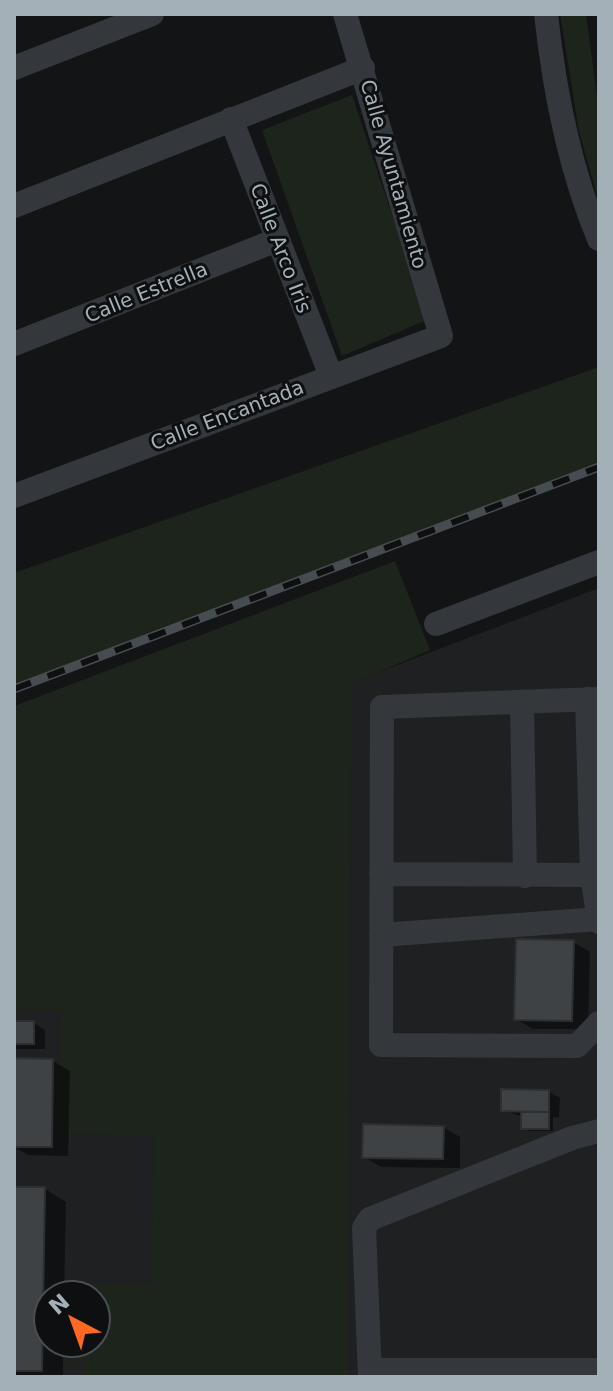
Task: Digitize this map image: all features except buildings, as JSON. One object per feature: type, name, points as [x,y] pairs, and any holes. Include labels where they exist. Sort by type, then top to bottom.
[{"type":"street","points":[[14,68],[152,14]]},
{"type":"street","name":"Calle Ayuntamiento","points":[[345,14],[441,336]]},
{"type":"street","points":[[546,14],[567,134],[599,239]]},
{"type":"street","points":[[14,206],[363,68]]},
{"type":"street","name":"Calle Arco Iris","points":[[231,119],[331,376]]},
{"type":"street","name":"Calle Estrella","points":[[14,344],[277,240]]},
{"type":"street","name":"Calle Encantada","points":[[14,496],[441,336]]},
{"type":"street","points":[[436,624],[599,562]]},
{"type":"street","points":[[381,935],[598,920],[592,875],[593,699],[382,707],[381,874],[381,935],[381,1045],[577,1046],[599,1023]]},
{"type":"street","points":[[522,702],[525,876]]},
{"type":"street","points":[[381,874],[592,875]]},
{"type":"street","points":[[599,1131],[572,1138],[370,1219],[364,1228],[370,1373],[599,1370]]},
{"type":"shaded area","points":[[560,14],[586,14],[599,111],[599,203],[579,131]]},
{"type":"shaded area","points":[[352,95],[427,320],[342,356],[262,130]]},
{"type":"shaded area","points":[[599,367],[599,467],[14,688],[14,573]]},
{"type":"shaded area","points":[[395,561],[430,650],[351,684],[348,1377],[83,1377],[83,1361],[57,1361],[112,1359],[112,1284],[152,1284],[154,1135],[59,1134],[61,1011],[14,1010],[14,706]]},
{"type":"shaded area","points":[[599,588],[599,1377],[14,1377],[14,811]]},
{"type":"railway","points":[[14,689],[599,467]]}]
